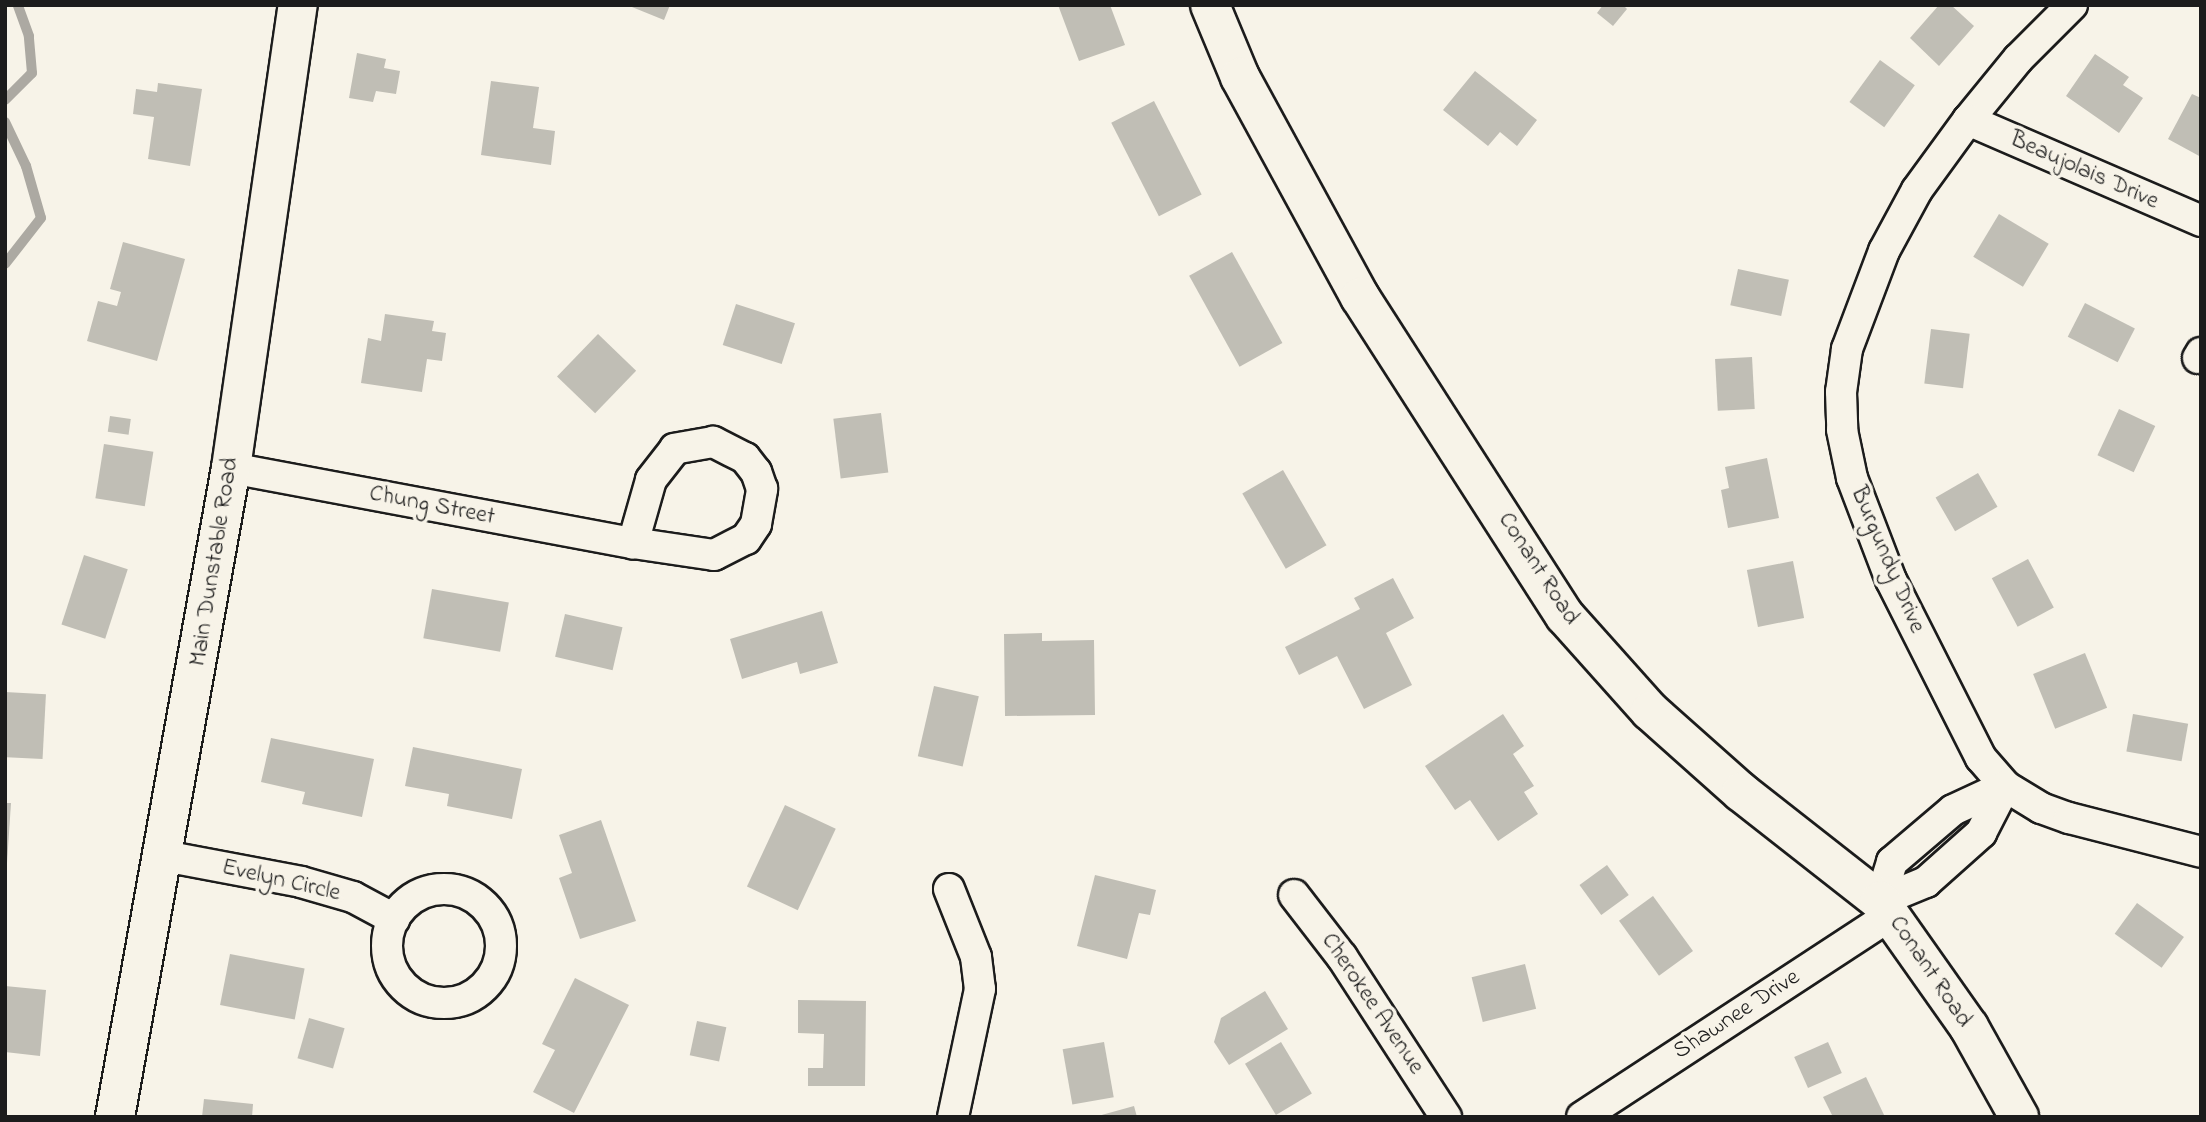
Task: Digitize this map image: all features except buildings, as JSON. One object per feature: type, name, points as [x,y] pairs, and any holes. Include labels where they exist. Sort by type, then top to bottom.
[{"type":"street","name":"Conant Road","points":[[1210,5],[1241,77],[1360,297],[1565,616],[1650,711],[1741,792],[1886,908],[1969,1027],[2019,1117]]},
{"type":"street","name":"Burgundy Drive","points":[[2072,5],[2018,59],[1968,120],[1917,190],[1863,301],[1846,360],[1842,430],[1852,478],[1891,580],[1981,758],[2005,786],[2041,808],[2201,852]]},
{"type":"street","name":"Main Dunstable Road","points":[[115,1117],[164,856],[231,468],[295,6]]},
{"type":"street","name":"Beaujolais Drive","points":[[1968,120],[2201,221]]},
{"type":"street","name":"Chung Street","points":[[231,468],[696,555],[731,549],[746,539],[762,507],[756,472],[745,458],[713,442],[675,449],[651,480],[632,543]]},
{"type":"street","points":[[1886,908],[1926,883],[1981,833],[2005,786]]},
{"type":"street","name":"Evelyn Circle","points":[[164,856],[301,881],[353,897],[394,919]]},
{"type":"street","points":[[950,889],[976,957],[980,989],[953,1117]]},
{"type":"street","name":"Cherokee Avenue","points":[[1294,895],[1342,957],[1446,1117]]},
{"type":"street","name":"Shawnee Drive","points":[[1582,1117],[1886,908]]},
{"type":"waterway","points":[[5,100],[32,73],[29,36],[18,5]]},
{"type":"waterway","points":[[5,122],[26,166],[41,218],[5,264]]}]
